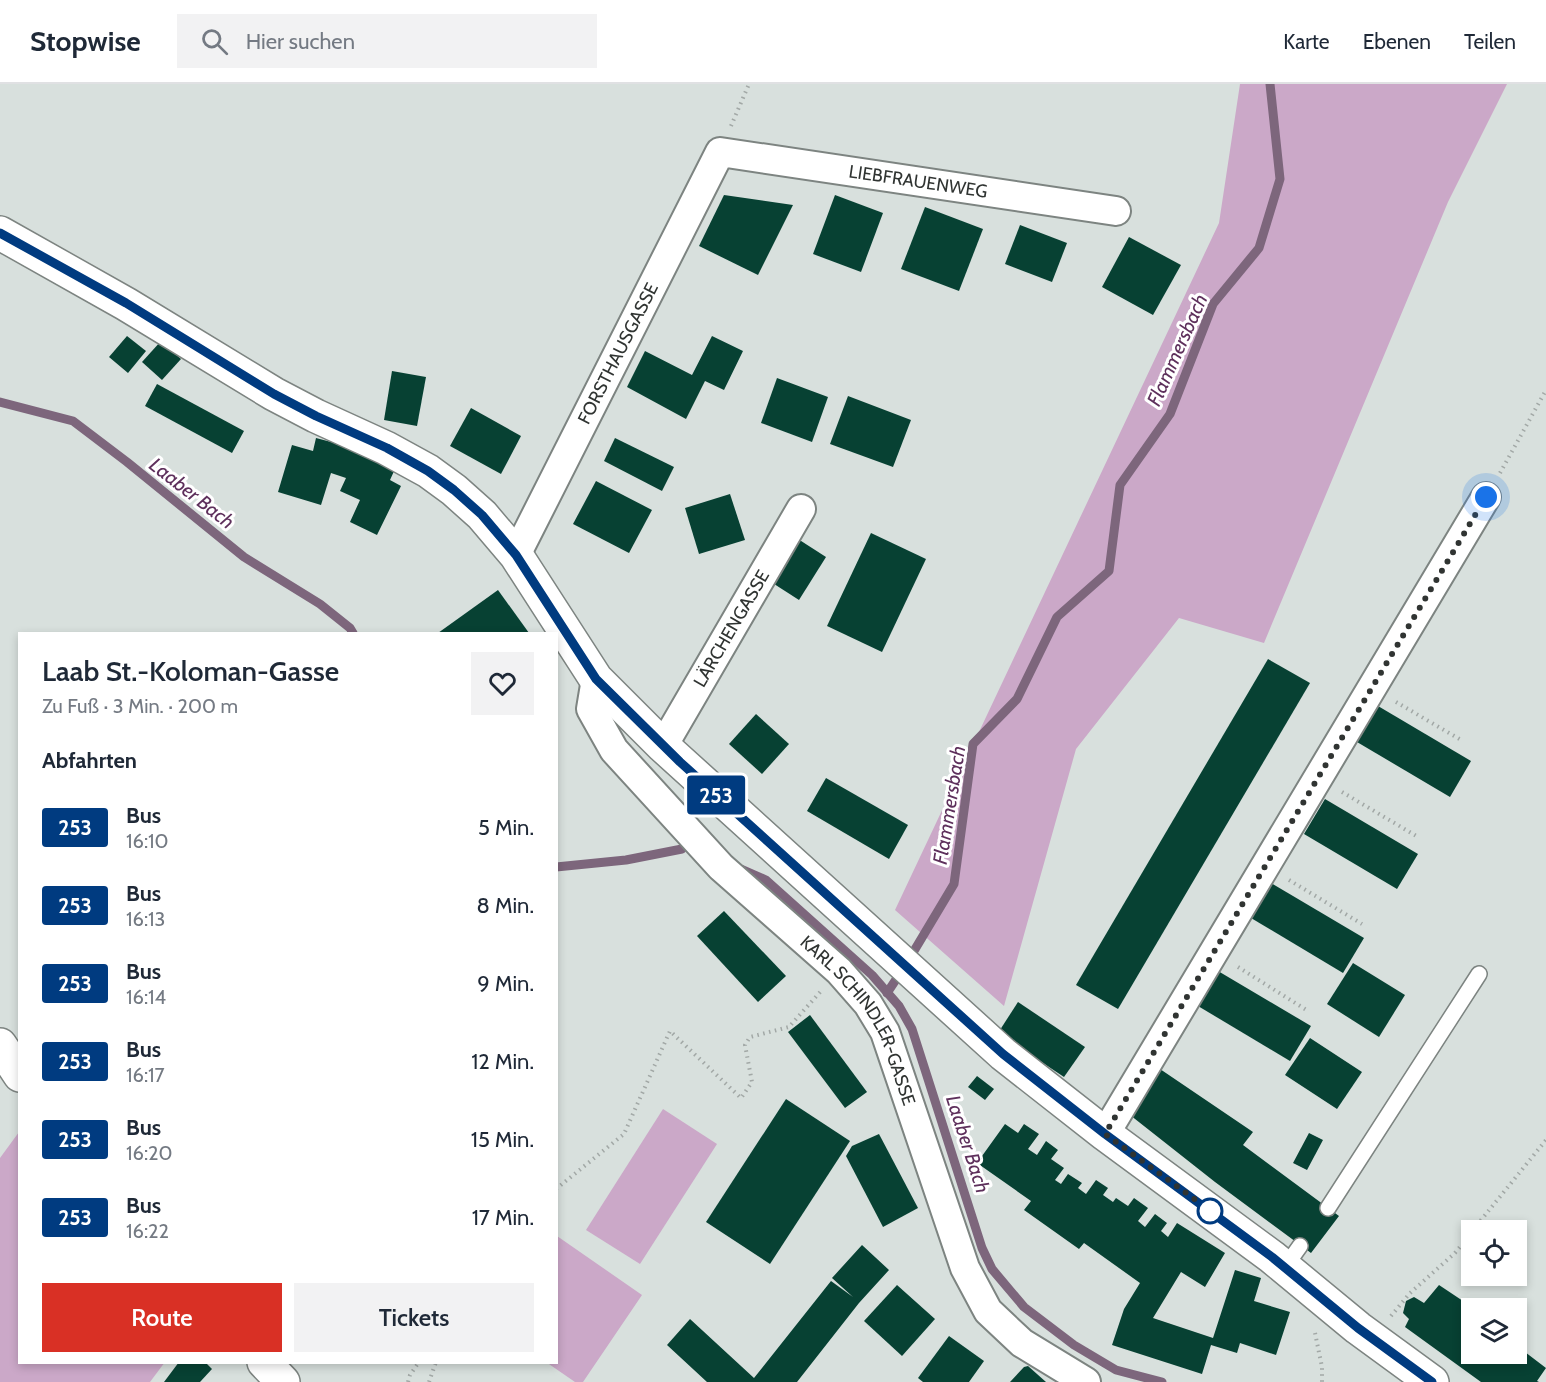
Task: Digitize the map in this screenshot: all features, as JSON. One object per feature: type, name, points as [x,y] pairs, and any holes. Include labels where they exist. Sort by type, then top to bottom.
[{"type":"street","name":"LIEBFRAUENWEG","points":[[720,152],[1116,211]]},
{"type":"street","name":"FORSTHAUSGASSE","points":[[516,555],[720,152]]},
{"type":"street","points":[[0,233],[126,303],[274,394],[387,448],[428,471],[454,490],[482,515],[516,555],[596,679],[663,746],[1003,1054],[1105,1134],[1211,1211],[1293,1256],[1315,1294],[1432,1382]]},
{"type":"street","points":[[1105,1134],[1486,497]]},
{"type":"street","name":"LÄRCHENGASSE","points":[[663,746],[801,509]]},
{"type":"street","name":"KARL SCHINDLER-GASSE","points":[[596,679],[591,709],[614,750],[721,867],[839,971],[868,1004],[885,1032],[965,1268],[988,1311],[1022,1343],[1086,1382]]},
{"type":"street","points":[[0,1045],[18,1072]]},
{"type":"street","points":[[266,1364],[283,1382]]},
{"type":"lane","points":[[1328,1208],[1479,974]]},
{"type":"path","points":[[720,152],[749,84]]},
{"type":"path","points":[[1486,497],[1546,390]]},
{"type":"path","points":[[1372,688],[1461,740]]},
{"type":"path","points":[[1318,778],[1418,837]]},
{"type":"path","points":[[1266,866],[1362,924]]},
{"type":"path","points":[[1214,952],[1308,1011]]},
{"type":"path","points":[[558,1187],[624,1134],[670,1031],[741,1098],[752,1082],[745,1045],[750,1037],[789,1027],[839,971]]},
{"type":"path","points":[[1481,1220],[1546,1140]]},
{"type":"path","points":[[1372,1338],[1410,1293],[1461,1245]]},
{"type":"path","points":[[408,1382],[418,1364]]},
{"type":"path","points":[[429,1382],[435,1364]]},
{"type":"shaded area","points":[[1240,84],[1507,84],[1448,202],[1264,643],[1179,618],[1076,749],[1004,1006],[895,910],[1219,223]]},
{"type":"shaded area","points":[[663,1109],[717,1144],[640,1264],[586,1230]]},
{"type":"shaded area","points":[[18,1133],[18,1364],[164,1364],[150,1382],[0,1382],[0,1158]]},
{"type":"shaded area","points":[[558,1237],[642,1295],[583,1382],[575,1382],[549,1364],[558,1364]]},
{"type":"building","points":[[724,195],[793,205],[758,275],[699,246]]},
{"type":"building","points":[[835,195],[883,213],[861,272],[813,254]]},
{"type":"building","points":[[925,207],[983,229],[959,291],[901,269]]},
{"type":"building","points":[[1020,225],[1067,243],[1052,282],[1005,264]]},
{"type":"building","points":[[1129,237],[1181,265],[1153,315],[1102,287]]},
{"type":"building","points":[[127,336],[146,351],[128,373],[109,357]]},
{"type":"building","points":[[712,336],[743,351],[724,390],[705,381],[686,419],[627,387],[645,351],[692,375]]},
{"type":"building","points":[[161,341],[181,359],[162,380],[142,362]]},
{"type":"building","points":[[392,371],[426,377],[417,426],[384,420]]},
{"type":"building","points":[[777,378],[828,397],[812,442],[761,423]]},
{"type":"building","points":[[157,384],[244,431],[232,453],[145,406]]},
{"type":"building","points":[[848,396],[911,420],[893,467],[830,444]]},
{"type":"building","points":[[471,408],[521,436],[501,474],[450,446]]},
{"type":"building","points":[[316,438],[350,447],[395,469],[390,480],[401,486],[377,535],[350,522],[360,500],[340,491],[346,478],[331,473],[321,505],[278,492],[292,445],[313,451]]},
{"type":"building","points":[[615,438],[674,467],[662,491],[604,461]]},
{"type":"building","points":[[596,481],[652,510],[629,553],[573,524]]},
{"type":"building","points":[[730,494],[745,540],[699,554],[685,508]]},
{"type":"building","points":[[871,533],[926,559],[882,652],[827,626]]},
{"type":"building","points":[[798,539],[826,557],[799,600],[771,582]]},
{"type":"building","points":[[498,590],[528,632],[439,632]]},
{"type":"building","points":[[1268,659],[1310,683],[1118,1009],[1076,985]]},
{"type":"building","points":[[1378,706],[1471,761],[1450,797],[1357,742]]},
{"type":"building","points":[[756,714],[789,744],[762,774],[729,744]]},
{"type":"building","points":[[826,778],[908,825],[889,859],[807,811]]},
{"type":"building","points":[[1325,799],[1418,854],[1397,889],[1304,834]]},
{"type":"building","points":[[1271,883],[1364,938],[1343,973],[1251,918]]},
{"type":"building","points":[[724,911],[786,976],[758,1002],[697,936]]},
{"type":"building","points":[[1353,963],[1405,995],[1379,1037],[1327,1004]]},
{"type":"building","points":[[1218,971],[1311,1026],[1290,1061],[1198,1006]]},
{"type":"building","points":[[1018,1002],[1085,1047],[1064,1077],[998,1033]]},
{"type":"building","points":[[810,1015],[867,1092],[845,1108],[788,1032]]},
{"type":"building","points":[[1310,1038],[1362,1072],[1337,1109],[1285,1075]]},
{"type":"building","points":[[1160,1069],[1253,1132],[1243,1145],[1339,1216],[1311,1253],[1130,1115]]},
{"type":"building","points":[[977,1076],[994,1089],[985,1100],[968,1087]]},
{"type":"building","points":[[786,1099],[850,1141],[770,1264],[706,1222]]},
{"type":"building","points":[[1005,1124],[1018,1133],[1024,1124],[1039,1134],[1028,1149],[1037,1155],[1046,1141],[1058,1150],[1051,1159],[1064,1168],[1055,1180],[1061,1184],[1068,1174],[1082,1183],[1078,1188],[1086,1194],[1096,1180],[1108,1188],[1103,1195],[1113,1202],[1116,1198],[1128,1206],[1134,1198],[1148,1208],[1138,1221],[1145,1227],[1155,1214],[1167,1223],[1161,1231],[1168,1237],[1177,1223],[1225,1253],[1205,1287],[1181,1272],[1153,1318],[1213,1338],[1235,1270],[1261,1278],[1254,1301],[1290,1312],[1276,1355],[1240,1343],[1237,1353],[1211,1345],[1202,1374],[1112,1345],[1124,1309],[1140,1283],[1084,1243],[1079,1249],[1024,1210],[1031,1201],[977,1163]]},
{"type":"building","points":[[1309,1133],[1323,1140],[1307,1170],[1293,1163]]},
{"type":"building","points":[[879,1134],[918,1208],[883,1227],[846,1156],[852,1146]]},
{"type":"building","points":[[862,1245],[889,1270],[859,1303],[797,1382],[707,1382],[667,1345],[690,1319],[754,1378],[831,1281],[853,1297],[832,1278]]},
{"type":"building","points":[[897,1285],[935,1319],[902,1356],[864,1321]]},
{"type":"building","points":[[1439,1285],[1461,1300],[1461,1364],[1527,1364],[1527,1353],[1546,1368],[1537,1381],[1539,1382],[1481,1382],[1405,1327],[1409,1319],[1403,1313],[1406,1301],[1414,1297],[1424,1303]]},
{"type":"building","points":[[949,1336],[984,1361],[969,1382],[923,1382],[918,1378]]},
{"type":"building","points":[[178,1364],[207,1364],[212,1369],[200,1382],[164,1382]]},
{"type":"building","points":[[1028,1366],[1046,1382],[1010,1382],[1024,1367]]},
{"type":"waterway","name":"Flammersbach","points":[[887,993],[954,884],[973,744],[1017,699],[1057,617],[1109,571],[1120,485],[1170,414],[1213,304],[1259,248],[1280,179],[1270,84]]},
{"type":"waterway","name":"Laaber Bach","points":[[0,402],[73,421],[244,557],[320,604],[352,632]]},
{"type":"waterway","name":"Laaber Bach","points":[[558,867],[626,860],[682,849]]},
{"type":"waterway","name":"Laaber Bach","points":[[741,869],[766,880],[872,975],[899,1006],[912,1029],[982,1248],[992,1269],[1024,1307],[1074,1345],[1116,1370],[1162,1382]]},
{"type":"bus line","name":"253","points":[[0,233],[126,303],[274,394],[387,448],[428,471],[454,490],[482,515],[516,555],[596,679],[680,762],[1003,1054],[1105,1134],[1272,1257],[1358,1328],[1432,1382]]},
{"type":"route","points":[[1210,1211],[1105,1134],[1486,497]]}]
